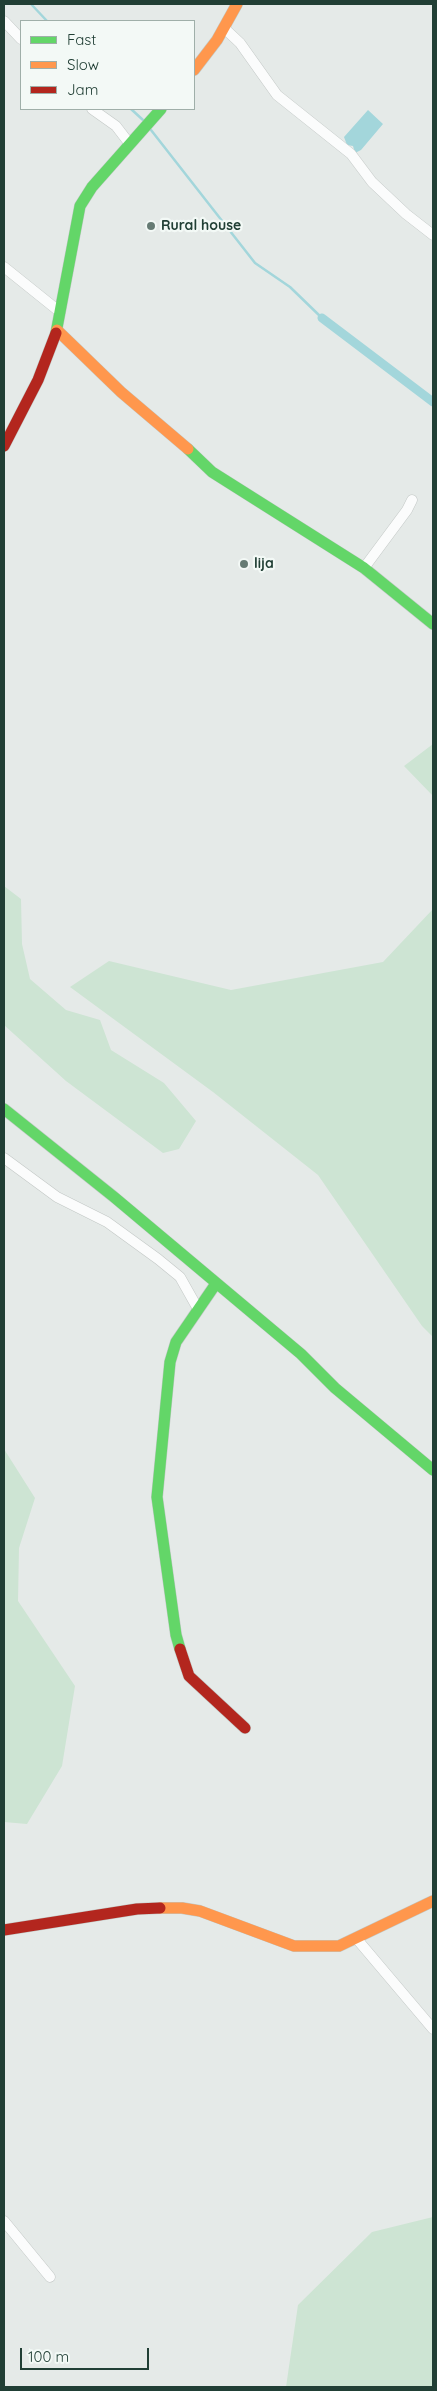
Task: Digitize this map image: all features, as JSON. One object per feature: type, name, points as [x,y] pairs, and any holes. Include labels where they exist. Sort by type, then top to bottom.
[{"type":"street","points":[[195,69],[217,40],[237,4]]},
{"type":"street","points":[[4,22],[20,38]]},
{"type":"street","points":[[224,28],[240,43],[277,94],[350,154],[372,182],[406,214],[433,235]]},
{"type":"street","points":[[93,110],[116,126],[131,140]]},
{"type":"street","points":[[4,446],[38,380],[57,330],[80,206],[92,187],[159,110]]},
{"type":"street","points":[[4,267],[60,312]]},
{"type":"street","points":[[57,330],[120,392],[166,428],[212,472],[364,568],[433,624]]},
{"type":"street","points":[[364,568],[407,510],[412,500]]},
{"type":"street","points":[[4,1109],[114,1197],[215,1285],[300,1354],[342,1394],[433,1470]]},
{"type":"street","points":[[4,1158],[57,1197],[107,1222],[158,1259],[180,1277],[198,1309]]},
{"type":"street","points":[[215,1285],[176,1342],[170,1362],[157,1497],[176,1635],[189,1676],[245,1728]]},
{"type":"street","points":[[4,1930],[137,1909],[182,1908],[200,1911],[294,1946],[339,1946],[433,1901]]},
{"type":"street","points":[[356,1938],[433,2029]]},
{"type":"street","points":[[4,2221],[50,2277]]},
{"type":"green space","points":[[433,744],[433,796],[404,766]]},
{"type":"green space","points":[[4,886],[21,899],[22,944],[30,979],[66,1010],[100,1020],[111,1050],[164,1083],[196,1121],[179,1149],[163,1153],[66,1081],[4,1025]]},
{"type":"green space","points":[[433,909],[433,1337],[422,1326],[318,1175],[213,1092],[70,987],[109,961],[231,990],[383,962]]},
{"type":"green space","points":[[4,1449],[35,1498],[19,1548],[18,1601],[75,1686],[62,1766],[27,1824],[4,1822]]},
{"type":"green space","points":[[433,2217],[433,2387],[286,2387],[298,2305],[372,2232]]},
{"type":"water","points":[[368,110],[383,124],[361,150],[355,153],[353,146],[347,145],[344,137]]},
{"type":"waterway","points":[[31,4],[46,20]]},
{"type":"waterway","points":[[132,110],[143,120]]},
{"type":"waterway","points":[[151,130],[255,263],[290,287],[322,318]]},
{"type":"waterway","points":[[322,318],[433,402]]},
{"type":"traffic: fast","points":[[56,333],[80,206],[92,187],[160,110]]},
{"type":"traffic: fast","points":[[188,449],[212,472],[364,568],[433,624]]},
{"type":"traffic: fast","points":[[4,1109],[114,1197],[301,1354],[335,1388],[433,1470]]},
{"type":"traffic: fast","points":[[180,1649],[176,1635],[157,1497],[170,1362],[176,1342],[215,1285]]},
{"type":"traffic: slow","points":[[195,69],[217,40],[237,4]]},
{"type":"traffic: slow","points":[[57,330],[121,392],[188,449]]},
{"type":"traffic: slow","points":[[160,1908],[182,1908],[200,1911],[294,1946],[339,1946],[433,1901]]},
{"type":"traffic: jam","points":[[4,446],[38,380],[56,333]]},
{"type":"traffic: jam","points":[[180,1649],[189,1676],[245,1728]]},
{"type":"traffic: jam","points":[[4,1930],[137,1909],[160,1908]]},
{"type":"place","name":"Rural house","points":[[151,226]]},
{"type":"place","name":"lija","points":[[244,564]]}]
